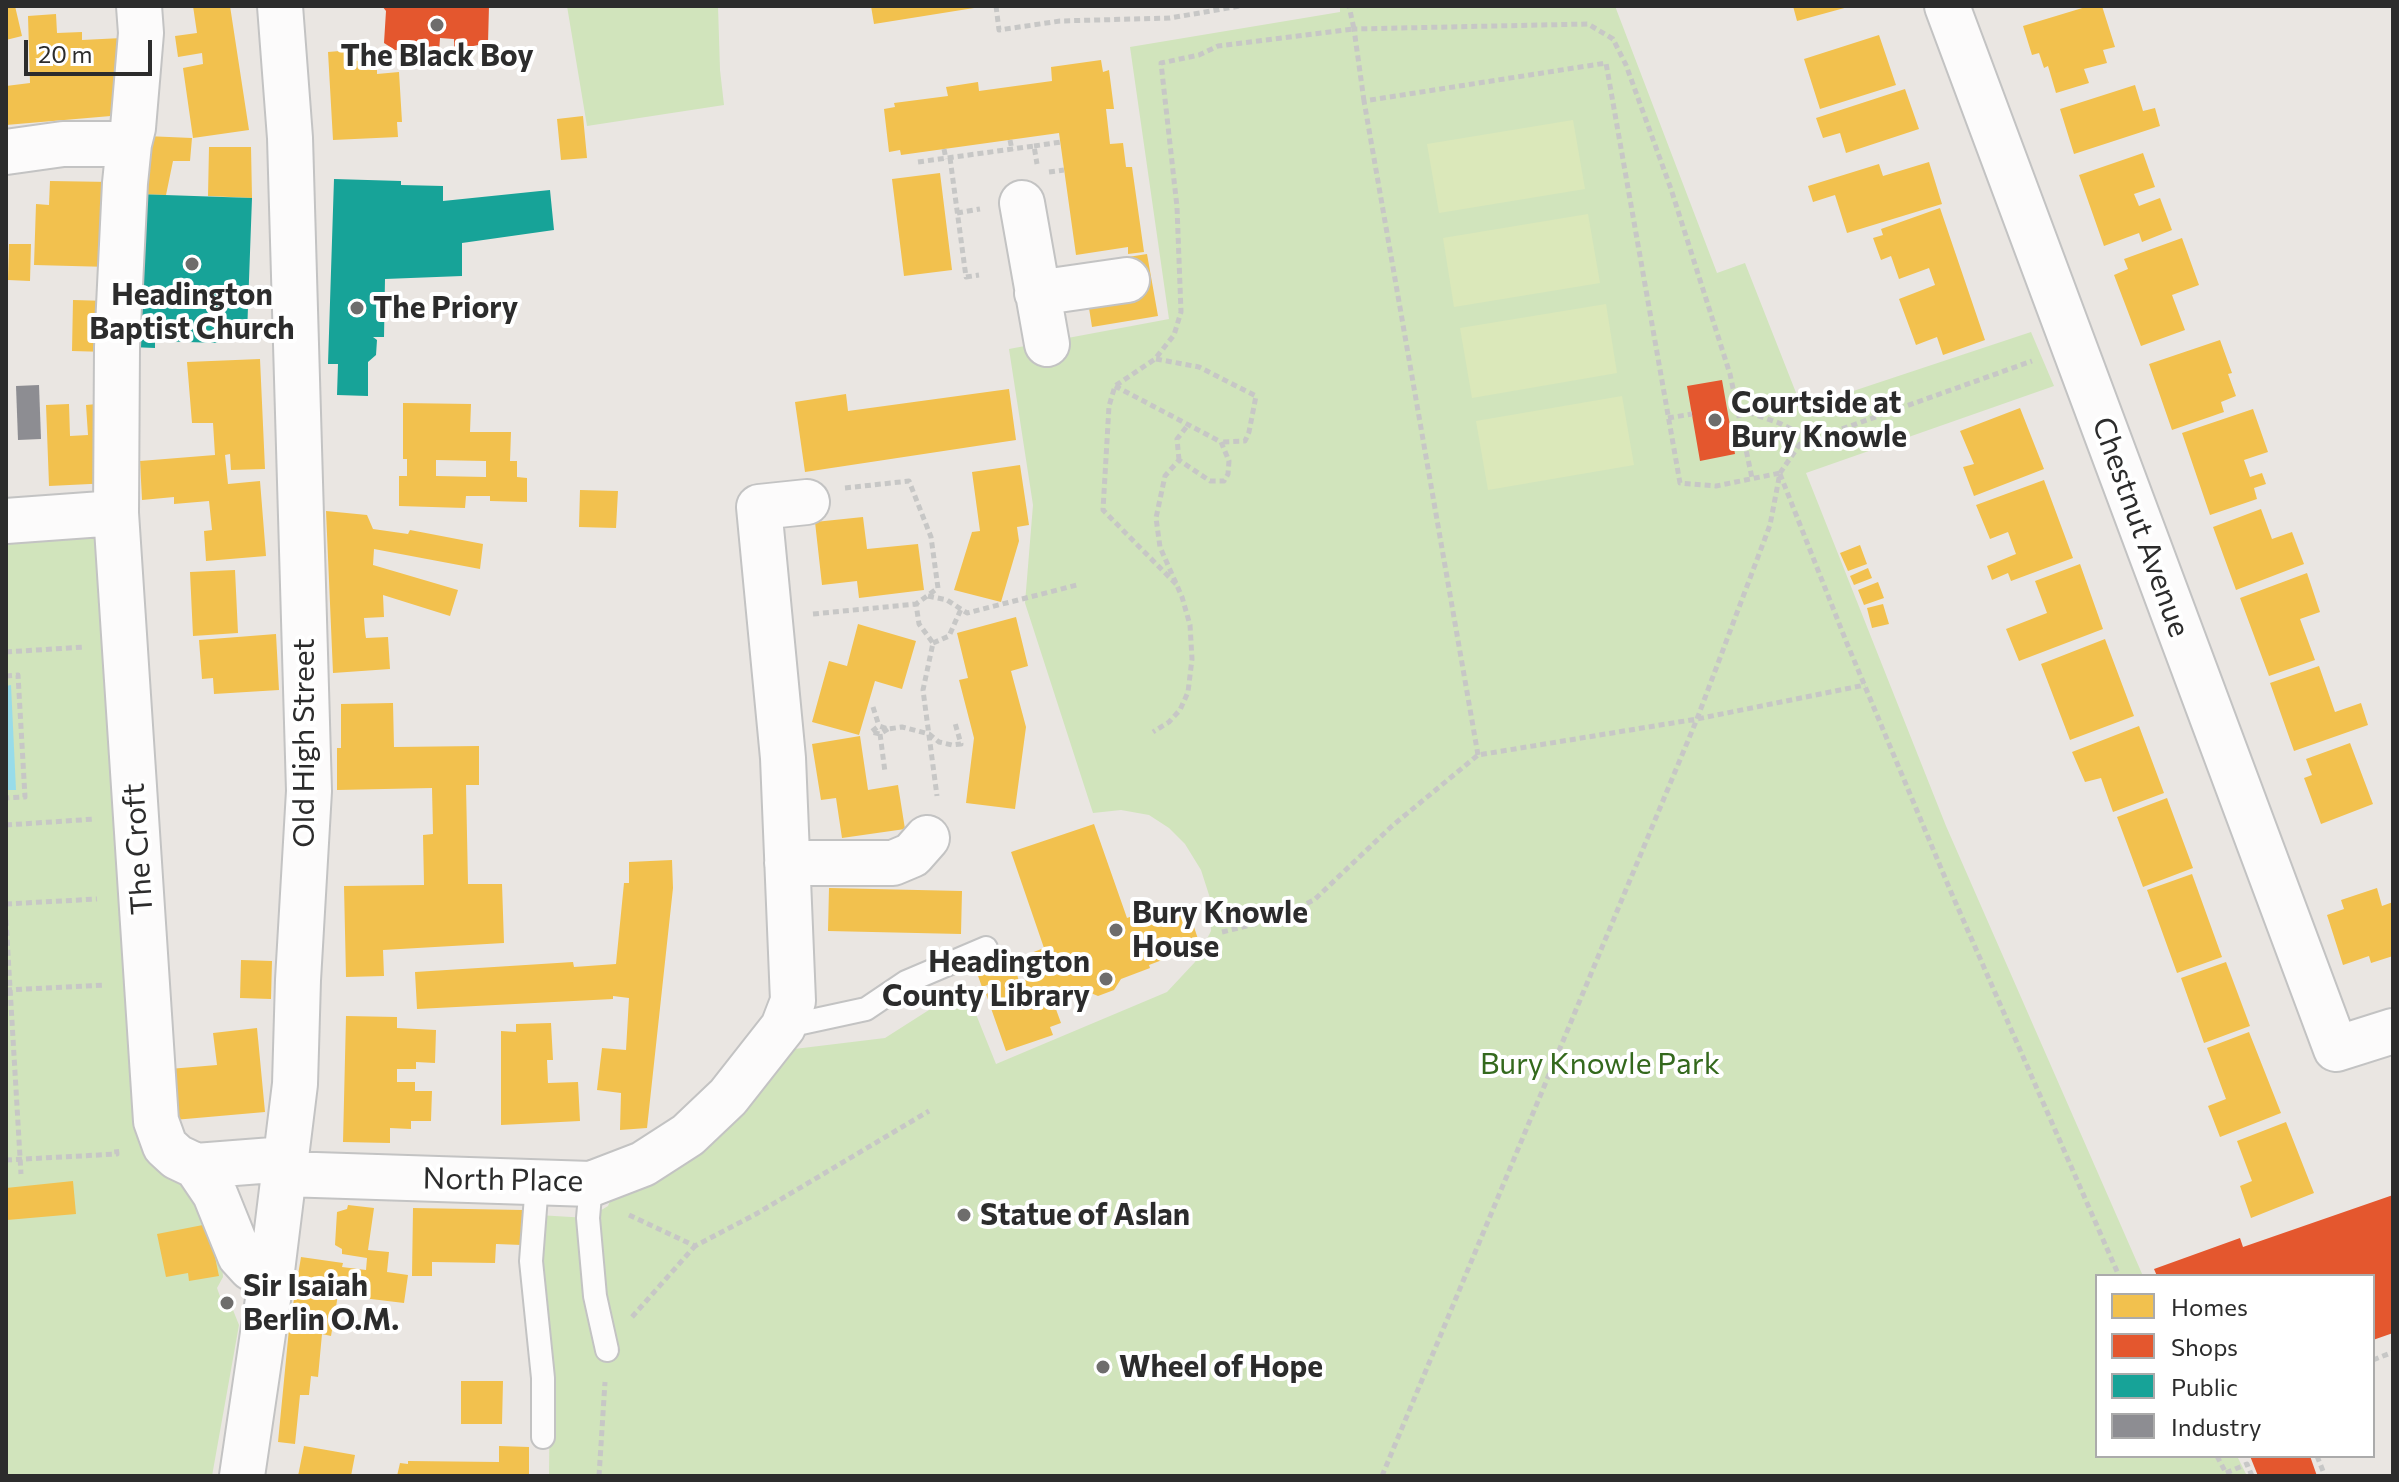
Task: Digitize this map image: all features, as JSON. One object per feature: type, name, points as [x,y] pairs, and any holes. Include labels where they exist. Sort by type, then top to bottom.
[{"type":"street","name":"The Croft","points":[[139,6],[141,33],[125,183],[117,347],[116,513],[156,1121],[165,1146],[177,1157],[196,1166],[215,1194],[240,1256],[251,1268],[271,1279]]},
{"type":"street","name":"Old High Street","points":[[242,1476],[295,1084],[309,791],[290,138],[280,6]]},
{"type":"street","name":"Chestnut Avenue","points":[[1947,6],[2336,1049],[2393,1031]]},
{"type":"street","points":[[6,152],[63,144],[129,144]]},
{"type":"street","points":[[1022,203],[1047,344]]},
{"type":"street","points":[[1037,293],[1127,280]]},
{"type":"street","name":"North Place","points":[[286,1167],[591,1184],[643,1164],[688,1135],[728,1097],[783,1027],[793,1001],[783,758],[757,497],[807,502]]},
{"type":"street","points":[[6,521],[116,513]]},
{"type":"street","points":[[787,863],[893,863],[912,855],[927,838]]},
{"type":"street","points":[[196,1166],[286,1167]]},
{"type":"lane","points":[[783,1027],[866,1009],[906,982],[986,948]]},
{"type":"lane","points":[[537,1183],[531,1261],[543,1378],[543,1437]]},
{"type":"lane","points":[[591,1184],[588,1218],[595,1296],[607,1350]]},
{"type":"path","points":[[996,6],[999,30],[1060,21],[1170,18],[1240,6]]},
{"type":"path","points":[[1349,6],[1478,755]]},
{"type":"path","points":[[1176,584],[1103,510],[1109,406],[1115,386],[1155,359],[1174,335],[1181,312],[1177,207],[1161,63],[1199,55],[1218,46],[1354,29],[1588,24],[1613,39],[1626,65],[1671,189],[1730,374],[1752,478]]},
{"type":"path","points":[[1364,101],[1606,63],[1680,483],[1716,486],[1780,473]]},
{"type":"path","points":[[1010,140],[1012,150]]},
{"type":"path","points":[[1034,146],[1061,142]]},
{"type":"path","points":[[944,149],[966,277],[979,275]]},
{"type":"path","points":[[1382,1476],[1697,719],[1770,525],[1780,473],[1800,444],[2074,345]]},
{"type":"path","points":[[1115,386],[1221,442],[1245,441],[1256,396],[1199,367],[1155,359]]},
{"type":"path","points":[[1738,408],[1814,440]]},
{"type":"path","points":[[1668,418],[1692,414]]},
{"type":"path","points":[[1153,732],[1180,710],[1188,692],[1192,659],[1190,625],[1160,547],[1156,518],[1165,476],[1179,460],[1177,439],[1188,425]]},
{"type":"path","points":[[1179,460],[1210,481],[1224,481],[1229,461],[1221,442]]},
{"type":"path","points":[[1780,473],[1951,892],[2118,1274]]},
{"type":"path","points":[[769,619],[916,604],[938,588],[931,537],[909,481],[843,488],[807,502]]},
{"type":"path","points":[[927,596],[947,600],[967,613],[1077,585]]},
{"type":"path","points":[[916,604],[919,624],[933,643],[923,690],[942,824],[927,838]]},
{"type":"path","points":[[933,643],[949,636],[961,609]]},
{"type":"path","points":[[6,652],[85,647],[84,632]]},
{"type":"path","points":[[6,676],[18,675],[25,797],[6,798]]},
{"type":"path","points":[[1222,932],[1272,920],[1314,900],[1392,826],[1478,755],[1697,719],[1865,685]]},
{"type":"path","points":[[873,707],[879,726]]},
{"type":"path","points":[[879,726],[871,732],[880,734],[902,727],[929,734],[939,742],[952,745],[961,744],[955,723]]},
{"type":"path","points":[[879,726],[888,729]]},
{"type":"path","points":[[880,734],[885,772]]},
{"type":"path","points":[[6,825],[96,819],[95,804]]},
{"type":"path","points":[[6,904],[101,899]]},
{"type":"path","points":[[6,920],[21,1174]]},
{"type":"path","points":[[105,970],[107,1000]]},
{"type":"path","points":[[8,990],[106,984]]},
{"type":"path","points":[[591,1184],[608,1206],[695,1246],[756,1214],[929,1111]]},
{"type":"path","points":[[6,1160],[117,1154],[116,1138]]},
{"type":"path","points":[[2227,1475],[2247,1464],[2252,1476]]},
{"type":"green space","points":[[567,6],[718,6],[724,105],[587,126]]},
{"type":"green space","name":"Bury Knowle Park","points":[[1340,6],[1615,6],[1717,273],[1745,263],[1802,408],[2031,332],[2054,386],[1806,473],[1946,826],[2142,1274],[2095,1274],[2095,1458],[2238,1458],[2247,1476],[549,1476],[550,1381],[538,1215],[588,1218],[608,1206],[616,1186],[786,1050],[885,1038],[965,987],[996,1064],[1167,992],[1195,962],[1211,931],[1210,898],[1201,870],[1185,844],[1169,828],[1149,815],[1121,810],[1093,813],[1025,603],[1033,505],[1009,349],[1169,319],[1130,47],[1340,12]]},
{"type":"green space","points":[[1573,120],[1585,189],[1439,213],[1427,144]]},
{"type":"green space","points":[[1588,214],[1600,283],[1454,307],[1443,238]]},
{"type":"green space","points":[[1606,304],[1617,373],[1472,398],[1460,328]]},
{"type":"green space","points":[[1622,396],[1634,465],[1488,490],[1476,421]]},
{"type":"green space","points":[[6,532],[100,532],[140,1102],[220,1232],[223,1277],[217,1288],[222,1302],[231,1305],[239,1325],[212,1476],[6,1476]]},
{"type":"water","points":[[11,685],[16,790],[6,790],[6,686]]},
{"type":"building: Homes","points":[[6,6],[15,6],[22,36],[6,40]]},
{"type":"building: Homes","points":[[193,6],[230,6],[249,130],[193,138],[183,68],[203,64],[202,53],[178,57],[175,36],[197,33]]},
{"type":"building: Homes","points":[[871,6],[974,6],[974,8],[874,24]]},
{"type":"building: Homes","points":[[1793,6],[1848,6],[1848,7],[1797,21]]},
{"type":"building: Homes","points":[[2089,6],[2102,6],[2115,47],[2103,50],[2107,63],[2084,69],[2089,83],[2056,93],[2048,66],[2044,68],[2039,53],[2032,55],[2023,26]]},
{"type":"building: Homes","points":[[56,14],[57,33],[82,32],[82,40],[122,38],[134,114],[6,125],[6,86],[30,83],[28,16]]},
{"type":"building: Homes","points":[[1879,35],[1896,85],[1820,109],[1804,59]]},
{"type":"building: Homes","points":[[351,50],[352,61],[377,60],[377,74],[399,72],[402,122],[397,122],[398,137],[333,140],[328,52]]},
{"type":"building: Homes","points":[[1101,60],[1103,72],[1109,70],[1114,109],[1106,109],[1110,144],[1123,143],[1126,167],[1132,167],[1144,252],[1128,254],[1128,247],[1076,255],[1059,133],[901,155],[900,150],[889,152],[884,109],[895,107],[894,103],[948,96],[946,87],[978,82],[979,91],[1052,81],[1051,67]]},
{"type":"building: Homes","points":[[2135,85],[2143,111],[2155,108],[2160,126],[2074,154],[2060,109]]},
{"type":"building: Homes","points":[[1905,89],[1919,129],[1846,153],[1840,133],[1823,138],[1816,118]]},
{"type":"building: Homes","points":[[583,116],[587,158],[561,160],[557,119]]},
{"type":"building: Homes","points":[[146,136],[192,138],[190,161],[173,161],[166,195],[136,194]]},
{"type":"building: Homes","points":[[209,147],[251,147],[252,198],[208,196]]},
{"type":"building: Homes","points":[[2143,153],[2155,187],[2134,194],[2139,206],[2160,198],[2172,230],[2142,242],[2139,233],[2104,246],[2079,175]]},
{"type":"building: Homes","points":[[1929,162],[1942,204],[1847,233],[1835,195],[1813,202],[1808,186],[1879,164],[1883,176]]},
{"type":"building: Homes","points":[[940,173],[952,270],[904,276],[892,179]]},
{"type":"building: Homes","points":[[50,181],[112,182],[110,267],[34,265],[36,204],[49,205]]},
{"type":"building: Homes","points":[[1940,208],[1985,340],[1943,355],[1937,337],[1916,345],[1899,299],[1935,285],[1929,268],[1899,279],[1891,256],[1881,260],[1873,238],[1883,235],[1881,229]]},
{"type":"building: Homes","points":[[2182,238],[2199,285],[2172,295],[2185,330],[2141,346],[2114,275],[2128,269],[2124,259]]},
{"type":"building: Homes","points":[[9,244],[31,244],[30,281],[8,280]]},
{"type":"building: Homes","points":[[1147,254],[1158,316],[1092,327],[1089,308],[1136,300],[1128,257]]},
{"type":"building: Homes","points":[[73,300],[108,301],[107,352],[72,351]]},
{"type":"building: Homes","points":[[2220,340],[2232,373],[2228,374],[2236,396],[2221,402],[2224,412],[2172,430],[2149,364]]},
{"type":"building: Homes","points":[[260,359],[265,469],[231,470],[230,454],[225,455],[228,484],[260,481],[266,556],[206,561],[204,531],[212,530],[209,501],[174,504],[174,497],[142,500],[140,461],[215,455],[213,423],[192,423],[187,362]]},
{"type":"building: Homes","points":[[1009,389],[1016,440],[805,472],[795,402],[846,394],[848,411]]},
{"type":"building: Homes","points":[[108,403],[111,483],[49,486],[46,405],[69,404],[70,436],[88,435],[86,405]]},
{"type":"building: Homes","points":[[403,403],[471,404],[470,432],[511,432],[510,461],[517,461],[517,477],[527,478],[527,502],[490,501],[490,496],[466,496],[465,508],[399,506],[399,476],[407,476],[407,459],[403,459]],"holes":[[[436,460],[486,461],[486,477],[436,476]]]},
{"type":"building: Homes","points":[[2020,408],[2044,469],[1974,496],[1963,467],[1974,464],[1960,431]]},
{"type":"building: Homes","points":[[2253,409],[2268,452],[2244,460],[2250,477],[2262,473],[2266,484],[2254,488],[2257,499],[2210,515],[2182,433]]},
{"type":"building: Homes","points":[[1020,465],[1029,525],[1017,527],[1019,541],[1001,602],[954,590],[972,532],[980,531],[972,472]]},
{"type":"building: Homes","points":[[2044,480],[2073,558],[2011,581],[2008,573],[1992,580],[1987,566],[2016,554],[2008,532],[1990,539],[1976,505]]},
{"type":"building: Homes","points":[[580,490],[618,491],[616,528],[579,527]]},
{"type":"building: Homes","points":[[2261,509],[2272,539],[2292,532],[2304,564],[2236,590],[2213,527]]},
{"type":"building: Homes","points":[[326,511],[367,515],[373,529],[408,534],[410,530],[483,544],[480,569],[374,549],[373,565],[458,590],[450,616],[383,595],[384,617],[364,618],[365,631],[366,638],[388,637],[390,669],[333,673]]},
{"type":"building: Homes","points":[[863,517],[867,549],[918,544],[924,590],[859,598],[857,581],[822,585],[815,522]]},
{"type":"building: Homes","points":[[1860,545],[1867,564],[1848,571],[1840,553]]},
{"type":"building: Homes","points":[[2080,564],[2103,629],[2019,661],[2006,629],[2047,613],[2035,581]]},
{"type":"building: Homes","points":[[1868,568],[1872,578],[1854,585],[1850,576]]},
{"type":"building: Homes","points":[[235,570],[238,633],[193,636],[190,572]]},
{"type":"building: Homes","points":[[2307,573],[2320,612],[2300,619],[2315,660],[2269,676],[2240,598]]},
{"type":"building: Homes","points":[[1878,582],[1884,598],[1864,605],[1858,590]]},
{"type":"building: Homes","points":[[1883,604],[1889,624],[1872,628],[1867,608]]},
{"type":"building: Homes","points":[[1016,617],[1028,666],[1011,671],[1026,727],[1015,809],[966,803],[974,738],[959,680],[968,678],[957,633]]},
{"type":"building: Homes","points":[[858,624],[916,641],[902,689],[875,681],[859,735],[812,722],[829,661],[847,666]]},
{"type":"building: Homes","points":[[276,634],[279,690],[214,694],[213,678],[202,679],[199,640]]},
{"type":"building: Homes","points":[[2105,639],[2134,716],[2070,740],[2041,664]]},
{"type":"building: Homes","points":[[2319,666],[2335,712],[2361,703],[2368,725],[2294,751],[2270,683]]},
{"type":"building: Homes","points":[[393,703],[394,747],[479,746],[479,785],[466,785],[468,884],[502,884],[504,943],[383,950],[384,976],[346,977],[344,886],[424,885],[423,835],[433,834],[432,788],[337,790],[341,704]]},
{"type":"building: Homes","points":[[2139,726],[2164,793],[2113,812],[2101,778],[2085,782],[2072,752]]},
{"type":"building: Homes","points":[[860,736],[868,790],[898,785],[905,829],[842,838],[836,798],[821,800],[812,744]]},
{"type":"building: Homes","points":[[2350,743],[2373,804],[2321,824],[2304,778],[2312,775],[2306,759]]},
{"type":"building: Homes","points":[[2167,798],[2193,868],[2143,887],[2117,817]]},
{"type":"building: Homes","name":"Bury Knowle House","points":[[1094,824],[1127,918],[1156,908],[1157,913],[1186,903],[1199,942],[1168,953],[1170,957],[1121,979],[1114,990],[1098,996],[1086,991],[1053,1001],[1061,1023],[1050,1027],[1053,1035],[1006,1051],[986,994],[995,990],[993,983],[982,987],[977,973],[1018,960],[1022,972],[1017,974],[1019,982],[1039,975],[1031,953],[1044,948],[1011,852]]},
{"type":"building: Homes","points":[[672,860],[673,888],[647,1128],[620,1130],[621,1093],[597,1090],[602,1048],[626,1050],[629,998],[613,996],[613,999],[417,1009],[415,972],[573,962],[574,967],[616,964],[624,883],[629,883],[629,862]]},
{"type":"building: Homes","points":[[2192,874],[2222,957],[2177,973],[2147,890]]},
{"type":"building: Homes","points":[[829,888],[962,891],[961,934],[828,931]]},
{"type":"building: Homes","points":[[2377,888],[2382,906],[2393,902],[2393,956],[2371,963],[2369,956],[2343,965],[2327,915],[2344,909],[2341,900]]},
{"type":"building: Homes","points":[[241,960],[272,961],[271,999],[240,998]]},
{"type":"building: Homes","points":[[2226,962],[2250,1026],[2204,1043],[2181,978]]},
{"type":"building: Homes","points":[[346,1016],[397,1017],[397,1028],[436,1030],[435,1063],[416,1062],[416,1069],[397,1069],[397,1082],[415,1082],[415,1091],[432,1091],[431,1121],[411,1121],[411,1129],[390,1128],[390,1143],[343,1142]]},
{"type":"building: Homes","points":[[551,1023],[553,1060],[547,1060],[548,1083],[578,1082],[580,1121],[501,1125],[501,1031],[516,1032],[516,1024]]},
{"type":"building: Homes","points":[[257,1028],[265,1112],[174,1120],[169,1069],[217,1065],[213,1033]]},
{"type":"building: Homes","points":[[2249,1032],[2281,1113],[2220,1137],[2208,1106],[2226,1099],[2207,1048]]},
{"type":"building: Homes","points":[[2286,1122],[2314,1193],[2251,1218],[2240,1186],[2252,1181],[2237,1141]]},
{"type":"building: Homes","points":[[73,1181],[76,1214],[7,1220],[6,1188]]},
{"type":"building: Homes","points":[[348,1205],[374,1208],[368,1250],[389,1252],[387,1272],[408,1275],[404,1303],[338,1295],[331,1336],[322,1334],[318,1377],[311,1376],[309,1395],[300,1395],[295,1444],[278,1442],[289,1329],[301,1257],[366,1270],[367,1258],[342,1254],[342,1249],[335,1245],[337,1212],[347,1209]]},
{"type":"building: Homes","points":[[413,1208],[523,1210],[522,1245],[496,1244],[495,1263],[432,1262],[432,1276],[412,1276]]},
{"type":"building: Homes","points":[[208,1224],[219,1276],[189,1281],[188,1273],[166,1277],[157,1234]]},
{"type":"building: Homes","points":[[461,1381],[503,1381],[502,1424],[461,1424]]},
{"type":"building: Homes","points":[[304,1446],[355,1455],[351,1476],[298,1476]]},
{"type":"building: Homes","points":[[499,1446],[529,1447],[529,1476],[397,1476],[400,1463],[408,1464],[408,1461],[499,1462]]},
{"type":"building: Shops","name":"The Black Boy","points":[[382,6],[489,6],[488,43],[454,50],[454,39],[440,38],[439,52],[395,50],[384,43],[386,11]]},
{"type":"building: Shops","points":[[1722,380],[1735,454],[1700,461],[1687,386]]},
{"type":"building: Shops","points":[[2393,1195],[2393,1333],[2375,1339],[2375,1274],[2156,1274],[2154,1269],[2240,1238],[2243,1247]]},
{"type":"building: Shops","points":[[2251,1458],[2311,1458],[2317,1476],[2258,1476]]},
{"type":"building: Public","name":"The Priory","points":[[334,179],[443,186],[443,201],[550,190],[554,230],[462,243],[462,276],[385,279],[384,337],[373,337],[377,340],[376,355],[368,362],[368,396],[337,395],[338,364],[328,364]]},
{"type":"building: Public","name":"Headington Baptist Church","points":[[136,194],[252,198],[247,334],[220,333],[219,343],[155,341],[155,348],[131,347]]},
{"type":"building: Industry","points":[[39,385],[41,439],[18,440],[16,386]]},
{"type":"place","name":"The Black Boy","points":[[437,25]]},
{"type":"place","name":"Headington Baptist Church","points":[[192,264]]},
{"type":"place","name":"The Priory","points":[[357,308]]},
{"type":"place","name":"Courtside at Bury Knowle","points":[[1715,420]]},
{"type":"place","name":"Bury Knowle House","points":[[1116,930]]},
{"type":"place","name":"Headington County Library","points":[[1106,979]]},
{"type":"place","name":"Statue of Aslan","points":[[964,1215]]},
{"type":"place","name":"Sir Isaiah Berlin O.M.","points":[[227,1303]]},
{"type":"place","name":"Wheel of Hope","points":[[1103,1367]]}]
